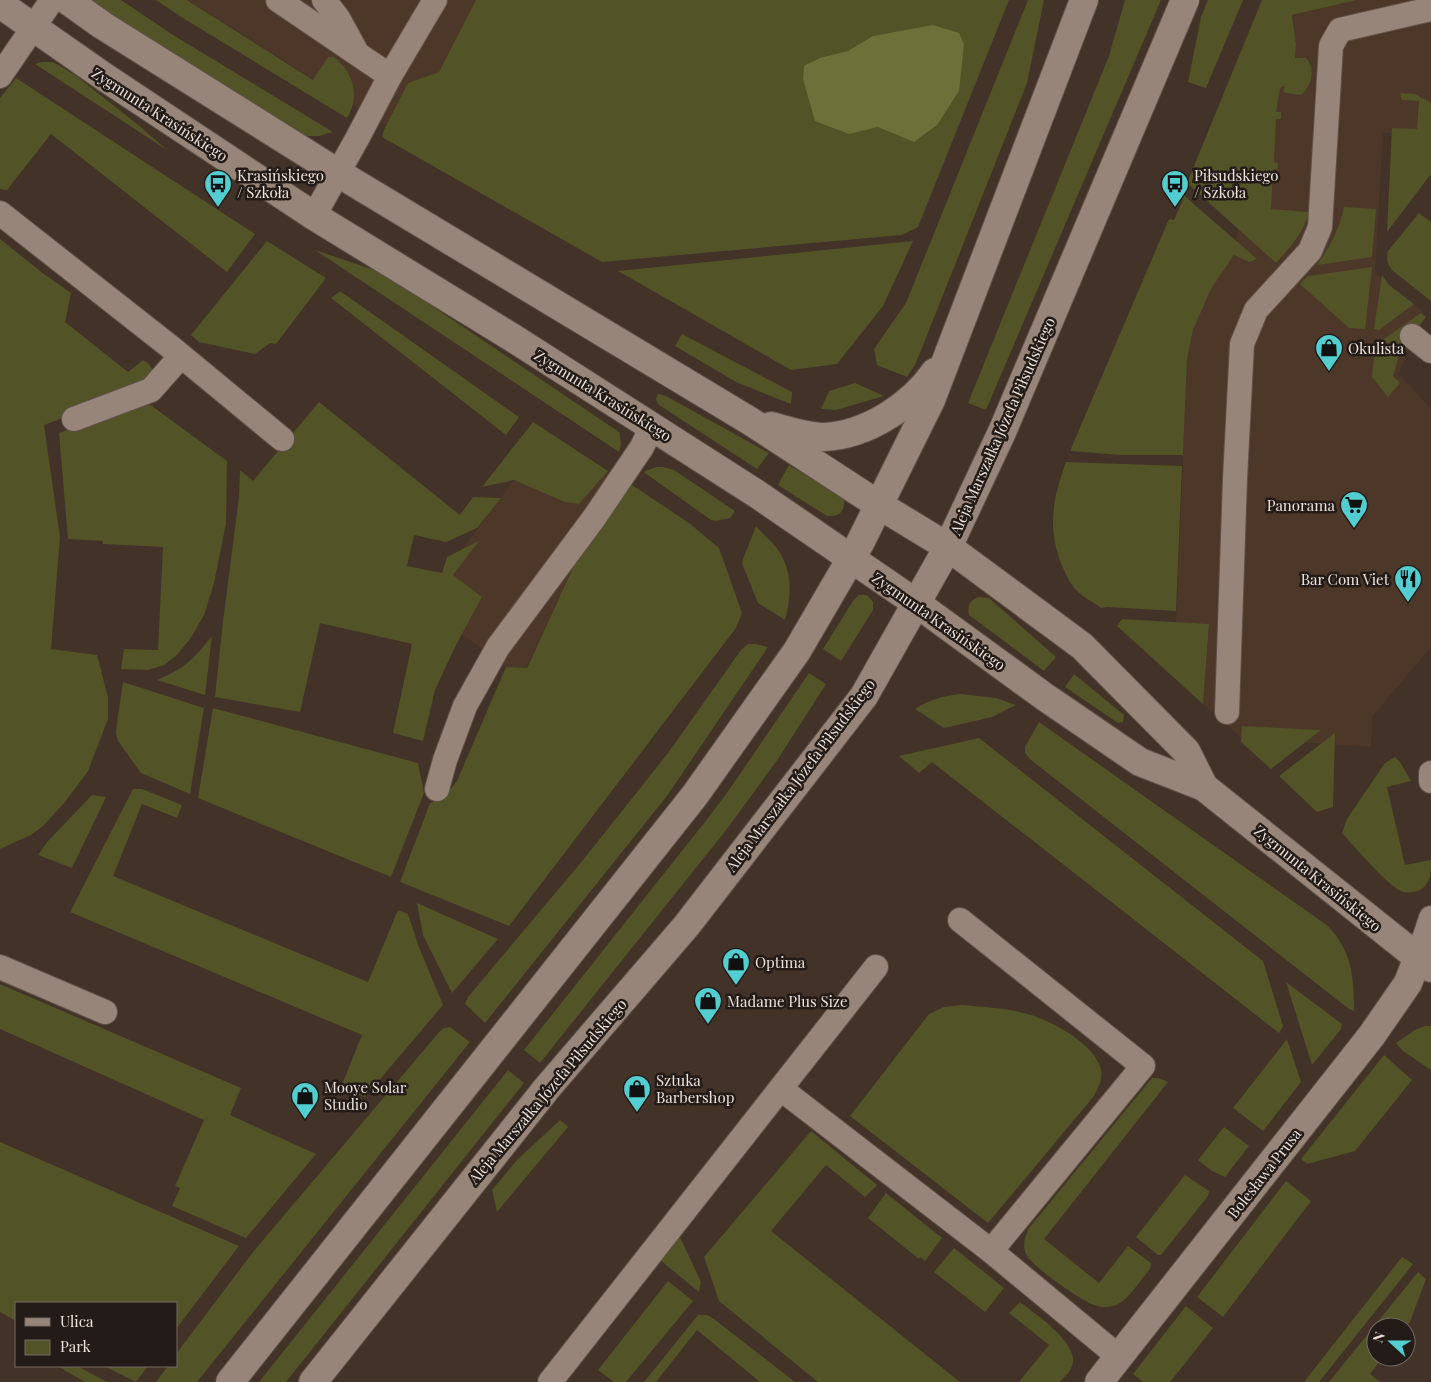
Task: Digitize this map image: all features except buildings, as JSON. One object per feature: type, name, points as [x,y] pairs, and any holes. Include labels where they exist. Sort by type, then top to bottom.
[{"type":"street","name":"Zygmunta Krasińskiego","points":[[67,0],[110,30],[338,173],[750,421],[879,505],[948,546],[1082,646],[1186,751],[1204,787]]},
{"type":"street","points":[[230,1382],[695,795],[797,650],[851,559],[931,400],[1084,0]]},
{"type":"street","name":"Aleja Marszałka Józefa Piłsudskiego","points":[[313,1382],[547,1088],[693,917],[864,696],[948,546],[1007,421],[1185,0]]},
{"type":"street","name":"Zygmunta Krasińskiego","points":[[0,4],[106,78],[314,216],[652,426],[757,494],[916,603],[1045,697],[1140,762],[1204,787],[1424,962]]},
{"type":"street","points":[[750,421],[824,437],[855,431],[909,402],[950,352]]},
{"type":"street","name":"Bolesława Prusa","points":[[1099,1382],[1372,1035],[1424,962]]},
{"type":"lane","points":[[0,76],[52,0]]},
{"type":"lane","points":[[278,0],[390,76]]},
{"type":"lane","points":[[324,0],[338,18],[359,55]]},
{"type":"lane","points":[[314,216],[390,76],[435,0]]},
{"type":"lane","points":[[1226,712],[1242,344],[1256,310],[1310,252],[1320,227],[1331,46],[1340,30],[1431,9]]},
{"type":"lane","points":[[0,213],[181,356],[282,439]]},
{"type":"lane","points":[[1412,336],[1431,351]]},
{"type":"lane","points":[[74,420],[151,390],[181,356]]},
{"type":"lane","points":[[437,789],[445,760],[465,706],[498,647],[594,518],[642,447],[652,426]]},
{"type":"lane","points":[[1431,773],[1431,781]]},
{"type":"lane","points":[[1424,962],[1431,918]]},
{"type":"lane","points":[[960,920],[1143,1066],[991,1251]]},
{"type":"lane","points":[[0,967],[105,1012]]},
{"type":"lane","points":[[550,1382],[876,968]]},
{"type":"lane","points":[[781,1089],[991,1251],[1119,1357]]},
{"type":"shaded area","points":[[188,0],[520,0],[447,164]]},
{"type":"shaded area","points":[[1357,0],[1431,0],[1431,139],[1419,135],[1383,133],[1375,273],[1422,311],[1399,374],[1431,409],[1431,647],[1372,717],[1371,747],[1241,738],[1203,704],[1209,624],[1176,622],[1187,358],[1193,330],[1211,289],[1235,254],[1238,230],[1281,87],[1285,87],[1283,90],[1287,94],[1306,58],[1294,58],[1296,44],[1292,15]]},
{"type":"shaded area","points":[[524,467],[579,503],[608,471],[632,485],[577,559],[526,668],[506,667],[421,604]]},
{"type":"green space","points":[[86,0],[121,0],[173,35],[333,132],[319,136],[303,136]]},
{"type":"green space","points":[[156,0],[187,0],[313,80],[328,57],[334,57],[346,70],[353,85],[354,101],[347,118],[186,20]]},
{"type":"green space","points":[[476,0],[1009,0],[918,227],[902,235],[602,262],[382,137],[408,83],[439,72]]},
{"type":"green space","points":[[1028,0],[1044,0],[1027,83],[920,353],[907,377],[877,365],[874,349],[906,303]]},
{"type":"green space","points":[[1125,0],[1161,0],[986,410],[968,403],[1109,56]]},
{"type":"green space","points":[[1208,0],[1243,0],[1206,88],[1188,82],[1201,17]]},
{"type":"green space","points":[[1262,0],[1357,0],[1292,15],[1296,44],[1295,58],[1306,58],[1312,72],[1308,87],[1301,95],[1285,93],[1283,90],[1284,86],[1281,87],[1279,93],[1276,112],[1281,112],[1281,119],[1276,119],[1274,162],[1278,163],[1278,169],[1273,169],[1271,209],[1309,212],[1304,227],[1276,263],[1187,183]]},
{"type":"green space","points":[[933,25],[959,33],[964,44],[959,91],[937,125],[914,142],[878,127],[849,134],[815,121],[803,79],[804,66],[820,58],[848,51],[873,36]]},
{"type":"green space","points":[[53,62],[75,75],[167,150],[35,64]]},
{"type":"green space","points":[[16,78],[255,234],[227,272],[51,134],[7,190],[0,189],[0,98]]},
{"type":"green space","points":[[1400,93],[1415,94],[1431,103],[1431,174],[1387,232],[1392,128],[1417,129],[1419,101],[1402,100]]},
{"type":"green space","points":[[1180,192],[1257,259],[1249,262],[1234,255],[1211,289],[1193,330],[1187,359],[1183,455],[1121,455],[1070,451],[1169,219],[1174,220],[1183,199],[1178,197]]},
{"type":"green space","points":[[1344,207],[1376,209],[1372,257],[1317,265],[1334,238]]},
{"type":"green space","points":[[1419,213],[1431,222],[1431,301],[1393,271],[1387,259],[1388,251]]},
{"type":"green space","points":[[0,239],[71,293],[65,322],[128,372],[143,360],[148,363],[155,373],[136,391],[44,425],[60,537],[51,649],[97,655],[108,697],[108,719],[88,771],[65,802],[43,826],[31,835],[0,849]]},
{"type":"green space","points":[[267,241],[326,278],[276,344],[270,343],[255,354],[199,342],[191,335]]},
{"type":"green space","points":[[913,241],[883,306],[837,364],[791,370],[618,271]]},
{"type":"green space","points":[[315,250],[383,273],[619,432],[621,447],[619,452]]},
{"type":"green space","points":[[1372,267],[1365,329],[1349,328],[1300,284],[1308,276]]},
{"type":"green space","points":[[1382,275],[1389,285],[1414,304],[1379,330],[1374,329]]},
{"type":"green space","points":[[340,291],[519,417],[506,435],[331,298]]},
{"type":"green space","points":[[1421,313],[1426,317],[1399,355],[1393,376],[1400,383],[1388,397],[1372,377],[1375,345]]},
{"type":"green space","points":[[682,334],[792,392],[791,404],[736,382],[675,346]]},
{"type":"green space","points":[[855,383],[884,396],[836,410],[821,409],[829,391]]},
{"type":"green space","points":[[658,394],[666,396],[769,453],[757,469],[659,405],[656,400]]},
{"type":"green space","points":[[145,401],[227,461],[226,524],[214,583],[204,615],[190,639],[177,655],[164,665],[148,670],[121,669],[124,649],[158,650],[163,547],[103,544],[103,541],[68,539],[59,433]]},
{"type":"green space","points":[[319,402],[460,515],[473,497],[501,498],[477,528],[446,542],[414,535],[407,566],[442,573],[447,557],[479,541],[453,575],[482,597],[456,645],[435,690],[423,741],[393,733],[412,644],[320,623],[300,712],[215,697],[239,497],[240,470],[253,481]]},
{"type":"green space","points":[[533,422],[608,471],[579,504],[565,502],[514,480],[482,487]]},
{"type":"green space","points":[[1066,462],[1182,466],[1176,611],[1101,608],[1074,587],[1061,563],[1054,537],[1053,524],[1055,500]]},
{"type":"green space","points":[[789,465],[844,499],[840,513],[835,516],[827,516],[778,485]]},
{"type":"green space","points":[[656,467],[674,470],[735,511],[730,518],[716,521],[711,520],[645,473],[645,471]]},
{"type":"green space","points":[[632,485],[689,523],[719,548],[742,613],[736,628],[509,926],[400,882],[430,803],[443,798],[457,781],[506,667],[527,668],[577,559]]},
{"type":"green space","points":[[756,526],[781,554],[788,572],[790,591],[785,620],[758,603],[743,566],[742,562]]},
{"type":"green space","points":[[859,595],[867,595],[873,602],[873,610],[841,661],[823,649],[853,601]]},
{"type":"green space","points":[[978,597],[989,598],[1056,657],[1044,671],[969,615],[969,604]]},
{"type":"green space","points":[[1122,619],[1209,624],[1203,704],[1117,626]]},
{"type":"green space","points":[[212,636],[205,695],[157,680],[188,662]]},
{"type":"green space","points":[[748,644],[768,647],[667,796],[485,1023],[465,1004],[468,997],[583,860],[668,753],[741,650]]},
{"type":"green space","points":[[809,673],[826,684],[778,759],[727,829],[540,1063],[524,1050],[708,818]]},
{"type":"green space","points":[[1074,674],[1124,715],[1123,722],[1118,723],[1065,687]]},
{"type":"green space","points":[[123,682],[204,708],[190,794],[141,773],[118,741],[116,734]]},
{"type":"green space","points":[[961,694],[996,698],[1016,705],[992,717],[944,728],[915,709],[937,698]]},
{"type":"green space","points":[[213,708],[418,763],[424,793],[391,877],[198,798]]},
{"type":"green space","points":[[1039,722],[1328,926],[1336,935],[1347,955],[1352,976],[1354,1011],[1031,760],[1025,753],[1025,747]]},
{"type":"green space","points":[[1242,726],[1321,730],[1271,769],[1241,742]]},
{"type":"green space","points":[[1335,733],[1333,807],[1317,812],[1279,776]]},
{"type":"green space","points":[[979,738],[1263,961],[1283,1026],[1279,1033],[932,762],[919,773],[899,756]]},
{"type":"green space","points":[[1395,757],[1411,781],[1387,787],[1405,865],[1431,860],[1428,881],[1420,890],[1411,892],[1401,891],[1395,887],[1371,865],[1342,833],[1347,819],[1385,763]]},
{"type":"green space","points":[[133,789],[142,789],[182,805],[177,818],[142,804],[113,876],[368,982],[398,910],[408,914],[419,947],[443,1005],[365,1097],[341,1087],[362,1035],[70,912]]},
{"type":"green space","points":[[92,795],[106,797],[72,868],[38,855],[48,841]]},
{"type":"green space","points":[[417,903],[498,939],[452,993],[423,935]]},
{"type":"green space","points":[[1286,982],[1342,1024],[1341,1029],[1312,1065]]},
{"type":"green space","points":[[0,984],[241,1088],[230,1115],[316,1154],[246,1238],[172,1206],[180,1188],[175,1186],[204,1120],[0,1029]]},
{"type":"green space","points":[[962,1005],[1014,1011],[1051,1023],[1083,1043],[1097,1061],[1101,1070],[1100,1084],[1094,1096],[988,1223],[850,1116],[929,1014],[944,1007]]},
{"type":"green space","points":[[1431,1026],[1431,1070],[1403,1051],[1396,1043],[1415,1030]]},
{"type":"green space","points":[[450,1027],[470,1042],[197,1382],[156,1382],[167,1367],[178,1367],[178,1351],[253,1252],[444,1028]]},
{"type":"green space","points":[[1287,1039],[1301,1082],[1263,1131],[1233,1108]]},
{"type":"green space","points":[[1384,1055],[1412,1080],[1355,1151],[1307,1164],[1301,1159]]},
{"type":"green space","points":[[508,1070],[524,1083],[286,1382],[259,1382]]},
{"type":"green space","points":[[1152,1078],[1168,1082],[1044,1239],[1099,1283],[1128,1246],[1151,1263],[1150,1269],[1121,1303],[1114,1306],[1099,1307],[1070,1292],[1037,1266],[1026,1254],[1024,1247],[1025,1237],[1029,1228]]},
{"type":"green space","points":[[560,1120],[568,1127],[497,1212],[492,1190],[517,1160]]},
{"type":"green space","points":[[1224,1127],[1249,1146],[1225,1177],[1212,1171],[1198,1160]]},
{"type":"green space","points":[[811,1131],[877,1185],[865,1197],[826,1165],[771,1231],[960,1382],[818,1382],[719,1301],[704,1257]]},
{"type":"green space","points":[[0,1142],[239,1246],[178,1326],[178,1302],[15,1302],[15,1320],[0,1312]]},
{"type":"green space","points":[[1185,1175],[1209,1191],[1208,1196],[1161,1255],[1158,1255],[1136,1237]]},
{"type":"green space","points":[[1286,1181],[1311,1201],[1223,1317],[1197,1297]]},
{"type":"green space","points":[[886,1193],[942,1238],[925,1261],[920,1257],[919,1259],[868,1218]]},
{"type":"green space","points":[[679,1235],[701,1282],[699,1292],[660,1260]]},
{"type":"green space","points":[[954,1248],[1004,1288],[985,1312],[934,1272]]},
{"type":"green space","points":[[1402,1257],[1413,1264],[1371,1317],[1366,1317],[1366,1323],[1319,1382],[1304,1382]]},
{"type":"green space","points":[[1418,1272],[1426,1279],[1412,1317],[1382,1317]]},
{"type":"green space","points":[[668,1281],[693,1301],[626,1382],[614,1382],[598,1370]]},
{"type":"green space","points":[[1020,1302],[1055,1330],[1070,1348],[1073,1357],[1072,1366],[1060,1382],[1019,1382],[1049,1345],[1009,1313]]},
{"type":"green space","points":[[1186,1306],[1213,1328],[1170,1382],[1143,1382],[1133,1374]]},
{"type":"green space","points":[[698,1315],[707,1315],[714,1319],[795,1382],[760,1382],[697,1330],[656,1382],[644,1382]]},
{"type":"green space","points":[[1366,1336],[1366,1367],[1375,1367],[1370,1374],[1380,1382],[1329,1382]]},
{"type":"green space","points":[[59,1367],[79,1367],[107,1382],[85,1382]]},
{"type":"green space","points":[[106,1367],[147,1367],[136,1382]]},
{"type":"place","name":"Krasińskiego / Szkoła","points":[[218,208]]},
{"type":"place","name":"Piłsudskiego / Szkoła","points":[[1175,208]]},
{"type":"place","name":"Okulista","points":[[1329,372]]},
{"type":"place","name":"Panorama","points":[[1354,529]]},
{"type":"place","name":"Bar Com Viet","points":[[1408,603]]},
{"type":"place","name":"Optima","points":[[736,986]]},
{"type":"place","name":"Madame Plus Size","points":[[708,1025]]},
{"type":"place","name":"Sztuka Barbershop","points":[[637,1113]]},
{"type":"place","name":"Mooye Solar Studio","points":[[305,1120]]}]
